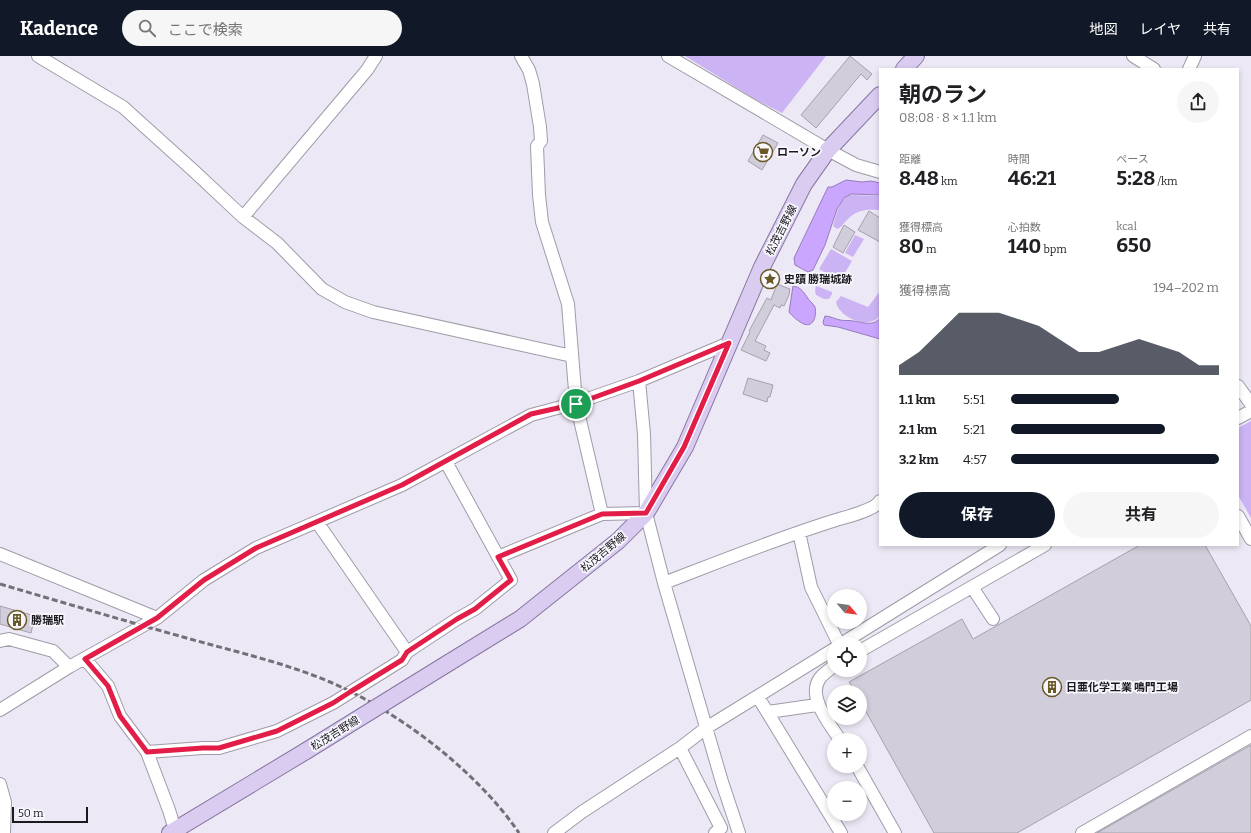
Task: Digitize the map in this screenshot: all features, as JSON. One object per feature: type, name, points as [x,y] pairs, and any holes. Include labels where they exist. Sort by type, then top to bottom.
[{"type":"main road","points":[[905,68],[916,56]]},
{"type":"main road","name":"松茂吉野線","points":[[174,832],[520,619],[618,541],[646,513],[684,447],[762,267],[804,184],[828,150],[879,96]]},
{"type":"street","points":[[38,56],[123,107],[243,217],[277,243],[322,290],[345,302],[373,312],[572,356]]},
{"type":"street","points":[[243,217],[367,70],[376,56]]},
{"type":"street","points":[[521,56],[529,70],[534,84],[540,127],[541,141],[537,146],[539,195],[542,222],[568,304],[576,404],[602,514]]},
{"type":"street","points":[[668,56],[828,150],[856,165],[879,172]]},
{"type":"street","points":[[1133,56],[1152,68]]},
{"type":"street","points":[[1190,68],[1195,56]]},
{"type":"street","points":[[0,710],[69,667],[157,618],[204,580],[256,548],[402,485],[531,414],[576,404],[639,381],[729,343]]},
{"type":"street","points":[[639,381],[644,434],[646,513],[664,583],[706,728],[739,833]]},
{"type":"street","points":[[1239,387],[1251,404]]},
{"type":"street","points":[[1239,417],[1251,411]]},
{"type":"street","points":[[147,752],[219,748],[277,731],[333,703],[402,660],[407,652],[475,609],[511,580],[446,462]]},
{"type":"street","points":[[664,583],[799,532],[858,513],[879,502]]},
{"type":"street","points":[[498,557],[602,514],[646,513]]},
{"type":"street","points":[[1239,518],[1251,539]]},
{"type":"street","points":[[317,522],[407,652]]},
{"type":"street","points":[[799,532],[811,587],[836,637]]},
{"type":"street","points":[[851,637],[998,546]]},
{"type":"street","points":[[867,647],[1043,546]]},
{"type":"street","points":[[0,554],[157,618]]},
{"type":"street","points":[[972,587],[993,619]]},
{"type":"street","points":[[0,642],[9,639],[52,651],[69,667]]},
{"type":"street","points":[[554,833],[582,812],[680,748],[706,728],[827,653]]},
{"type":"street","points":[[85,659],[108,686],[120,716],[147,752],[169,810],[174,832]]},
{"type":"street","points":[[827,672],[819,679],[816,686],[818,704],[836,733]]},
{"type":"street","points":[[758,697],[841,833]]},
{"type":"street","points":[[768,712],[818,704]]},
{"type":"street","points":[[1082,833],[1251,736]]},
{"type":"street","points":[[680,748],[720,831],[734,820]]},
{"type":"street","points":[[861,773],[895,833]]},
{"type":"street","points":[[0,784],[5,802],[4,833]]},
{"type":"shaded area","points":[[685,56],[826,56],[782,113],[753,98]]},
{"type":"shaded area","points":[[846,180],[862,182],[871,181],[879,183],[879,195],[851,194],[844,198],[837,209],[825,245],[813,270],[808,272],[795,265],[794,258],[828,187],[832,187]]},
{"type":"shaded area","points":[[850,195],[879,196],[879,210],[865,210],[857,212],[837,229],[833,226],[841,204],[846,197]]},
{"type":"shaded area","points":[[855,235],[864,239],[853,257],[845,253]]},
{"type":"shaded area","points":[[831,249],[852,261],[840,281],[819,269]]},
{"type":"shaded area","points":[[793,286],[798,287],[815,307],[815,317],[810,324],[807,325],[802,323],[789,312]]},
{"type":"shaded area","points":[[816,286],[832,292],[829,299],[824,299],[816,295]]},
{"type":"shaded area","points":[[879,292],[879,317],[869,322],[862,322],[848,317],[838,308],[836,302],[841,296],[868,307]]},
{"type":"shaded area","points":[[825,316],[840,320],[868,323],[879,319],[879,339],[838,327],[824,325],[823,322]]},
{"type":"shaded area","points":[[1251,421],[1251,518],[1239,497],[1239,427]]},
{"type":"building","points":[[850,56],[872,74],[867,80],[861,74],[816,128],[801,115]]},
{"type":"building","name":"ローソン","points":[[763,135],[778,143],[762,170],[748,161]]},
{"type":"building","points":[[869,211],[879,217],[879,241],[858,230]]},
{"type":"building","points":[[844,225],[855,232],[843,253],[833,247]]},
{"type":"building","points":[[777,284],[790,289],[789,295],[784,306],[781,305],[780,308],[774,305],[755,341],[766,346],[764,350],[770,353],[766,361],[741,350],[750,332],[749,331],[767,298],[771,300]]},
{"type":"building","points":[[748,378],[773,385],[767,402],[743,394]]},
{"type":"building","name":"日亜化学工業 鳴門工場","points":[[1138,546],[1206,546],[1251,626],[1251,700],[1017,833],[934,833],[867,713],[867,685],[851,685],[849,682],[858,677],[867,677],[867,672],[962,619],[973,639]]},
{"type":"building","name":"勝瑞駅","points":[[0,606],[35,616],[31,633],[0,624]]},
{"type":"building","points":[[1251,745],[1251,833],[1097,833]]},
{"type":"railway","points":[[0,584],[294,668],[356,694],[409,726],[459,766],[502,810],[519,833]]},
{"type":"place","name":"ローソン","points":[[763,152]]},
{"type":"place","name":"史蹟 勝瑞城跡","points":[[770,279]]},
{"type":"place","name":"勝瑞駅","points":[[17,620]]},
{"type":"place","name":"日亜化学工業 鳴門工場","points":[[1052,687]]},
{"type":"route","points":[[729,343],[684,447],[646,513],[602,514],[498,557],[511,580],[475,609],[407,652],[402,660],[333,703],[308,716],[277,731],[219,748],[147,752],[120,716],[108,686],[85,659],[157,618],[204,580],[244,557],[256,548],[402,485],[531,414],[576,404],[639,381],[729,343]]}]
